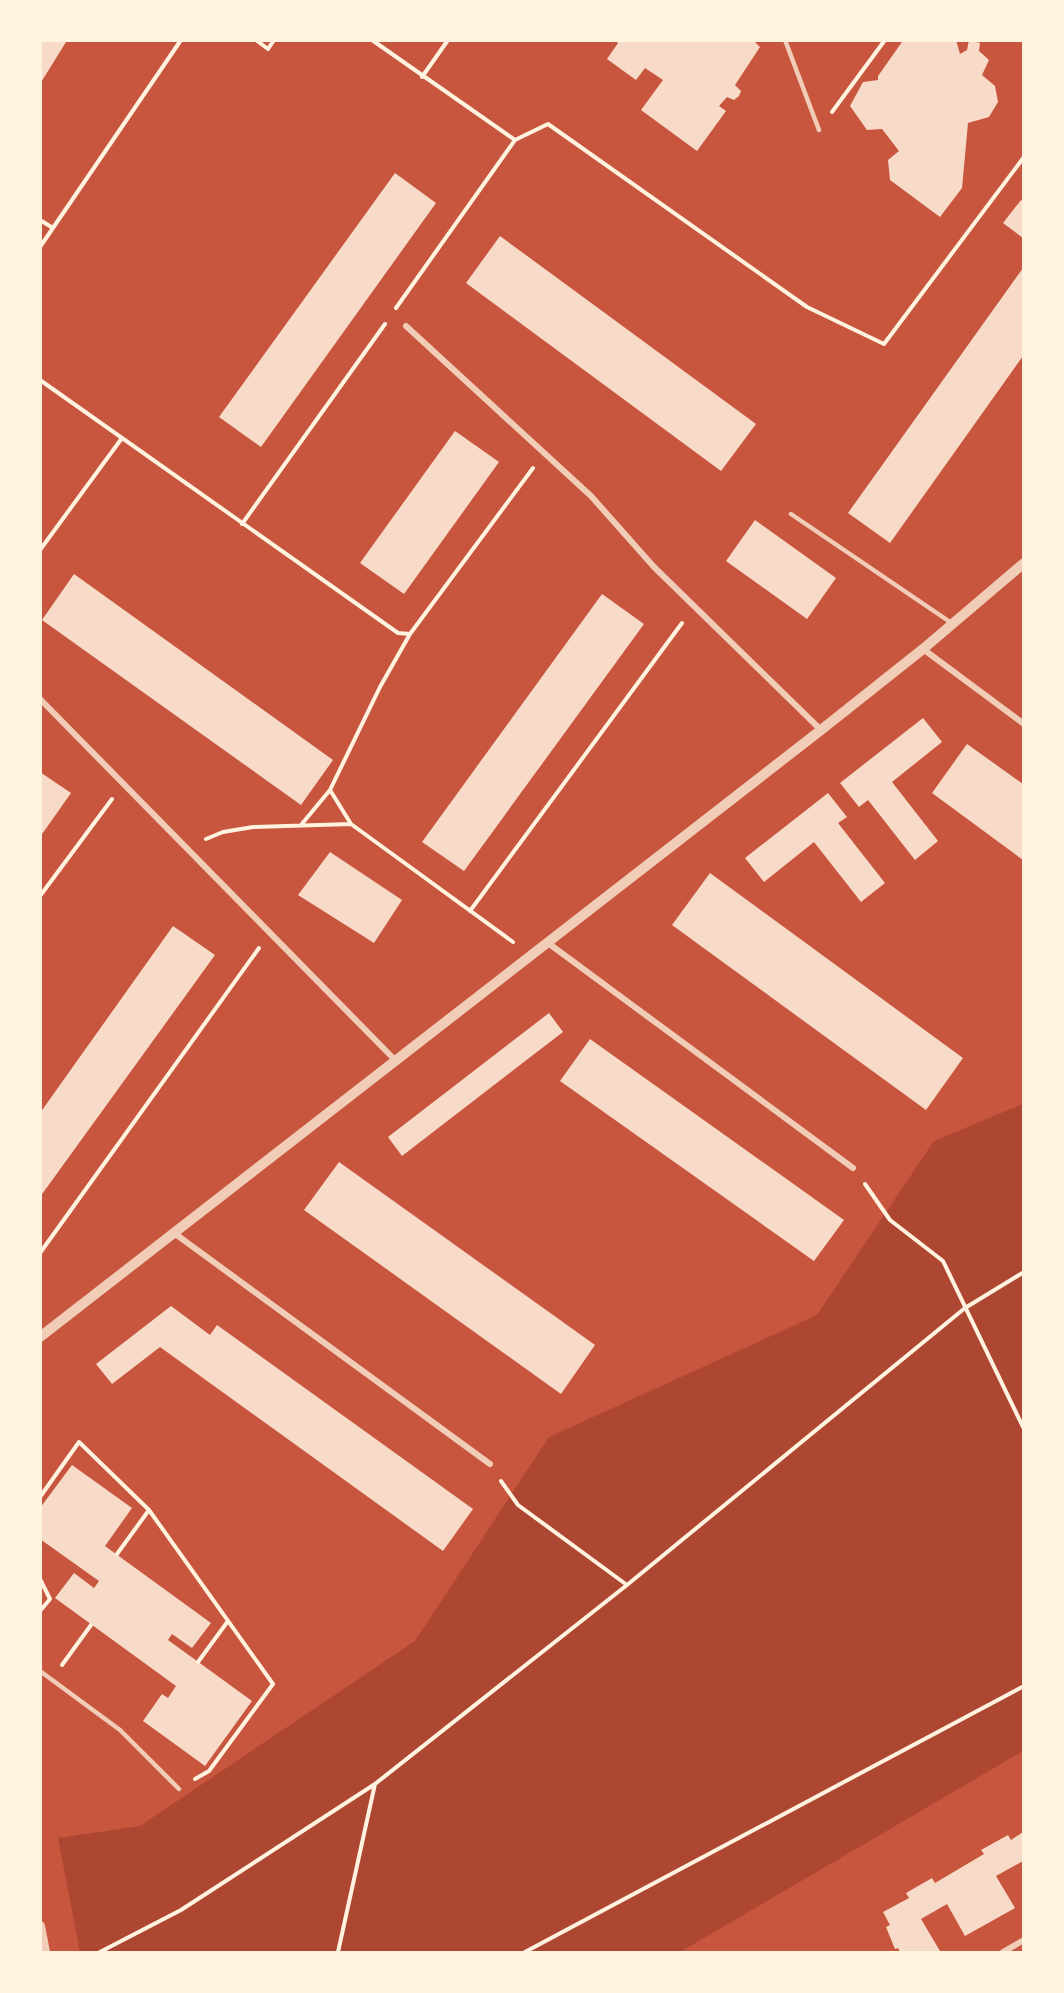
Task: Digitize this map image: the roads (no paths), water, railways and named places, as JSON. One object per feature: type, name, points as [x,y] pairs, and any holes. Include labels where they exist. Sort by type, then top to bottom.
[{"type":"street","points":[[406,326],[591,496],[654,567],[821,730]]},
{"type":"street","points":[[40,1337],[821,730],[923,649],[1023,563]]},
{"type":"street","points":[[923,649],[1023,724]]},
{"type":"street","points":[[40,699],[395,1060]]},
{"type":"street","points":[[548,943],[854,1168]]},
{"type":"street","points":[[173,1232],[490,1464]]},
{"type":"street","points":[[40,1926],[45,1953]]},
{"type":"street","points":[[1003,1953],[1023,1940]]},
{"type":"lane","points":[[785,40],[819,130]]},
{"type":"lane","points":[[791,514],[953,624]]},
{"type":"lane","points":[[40,1671],[120,1730],[179,1789]]}]
